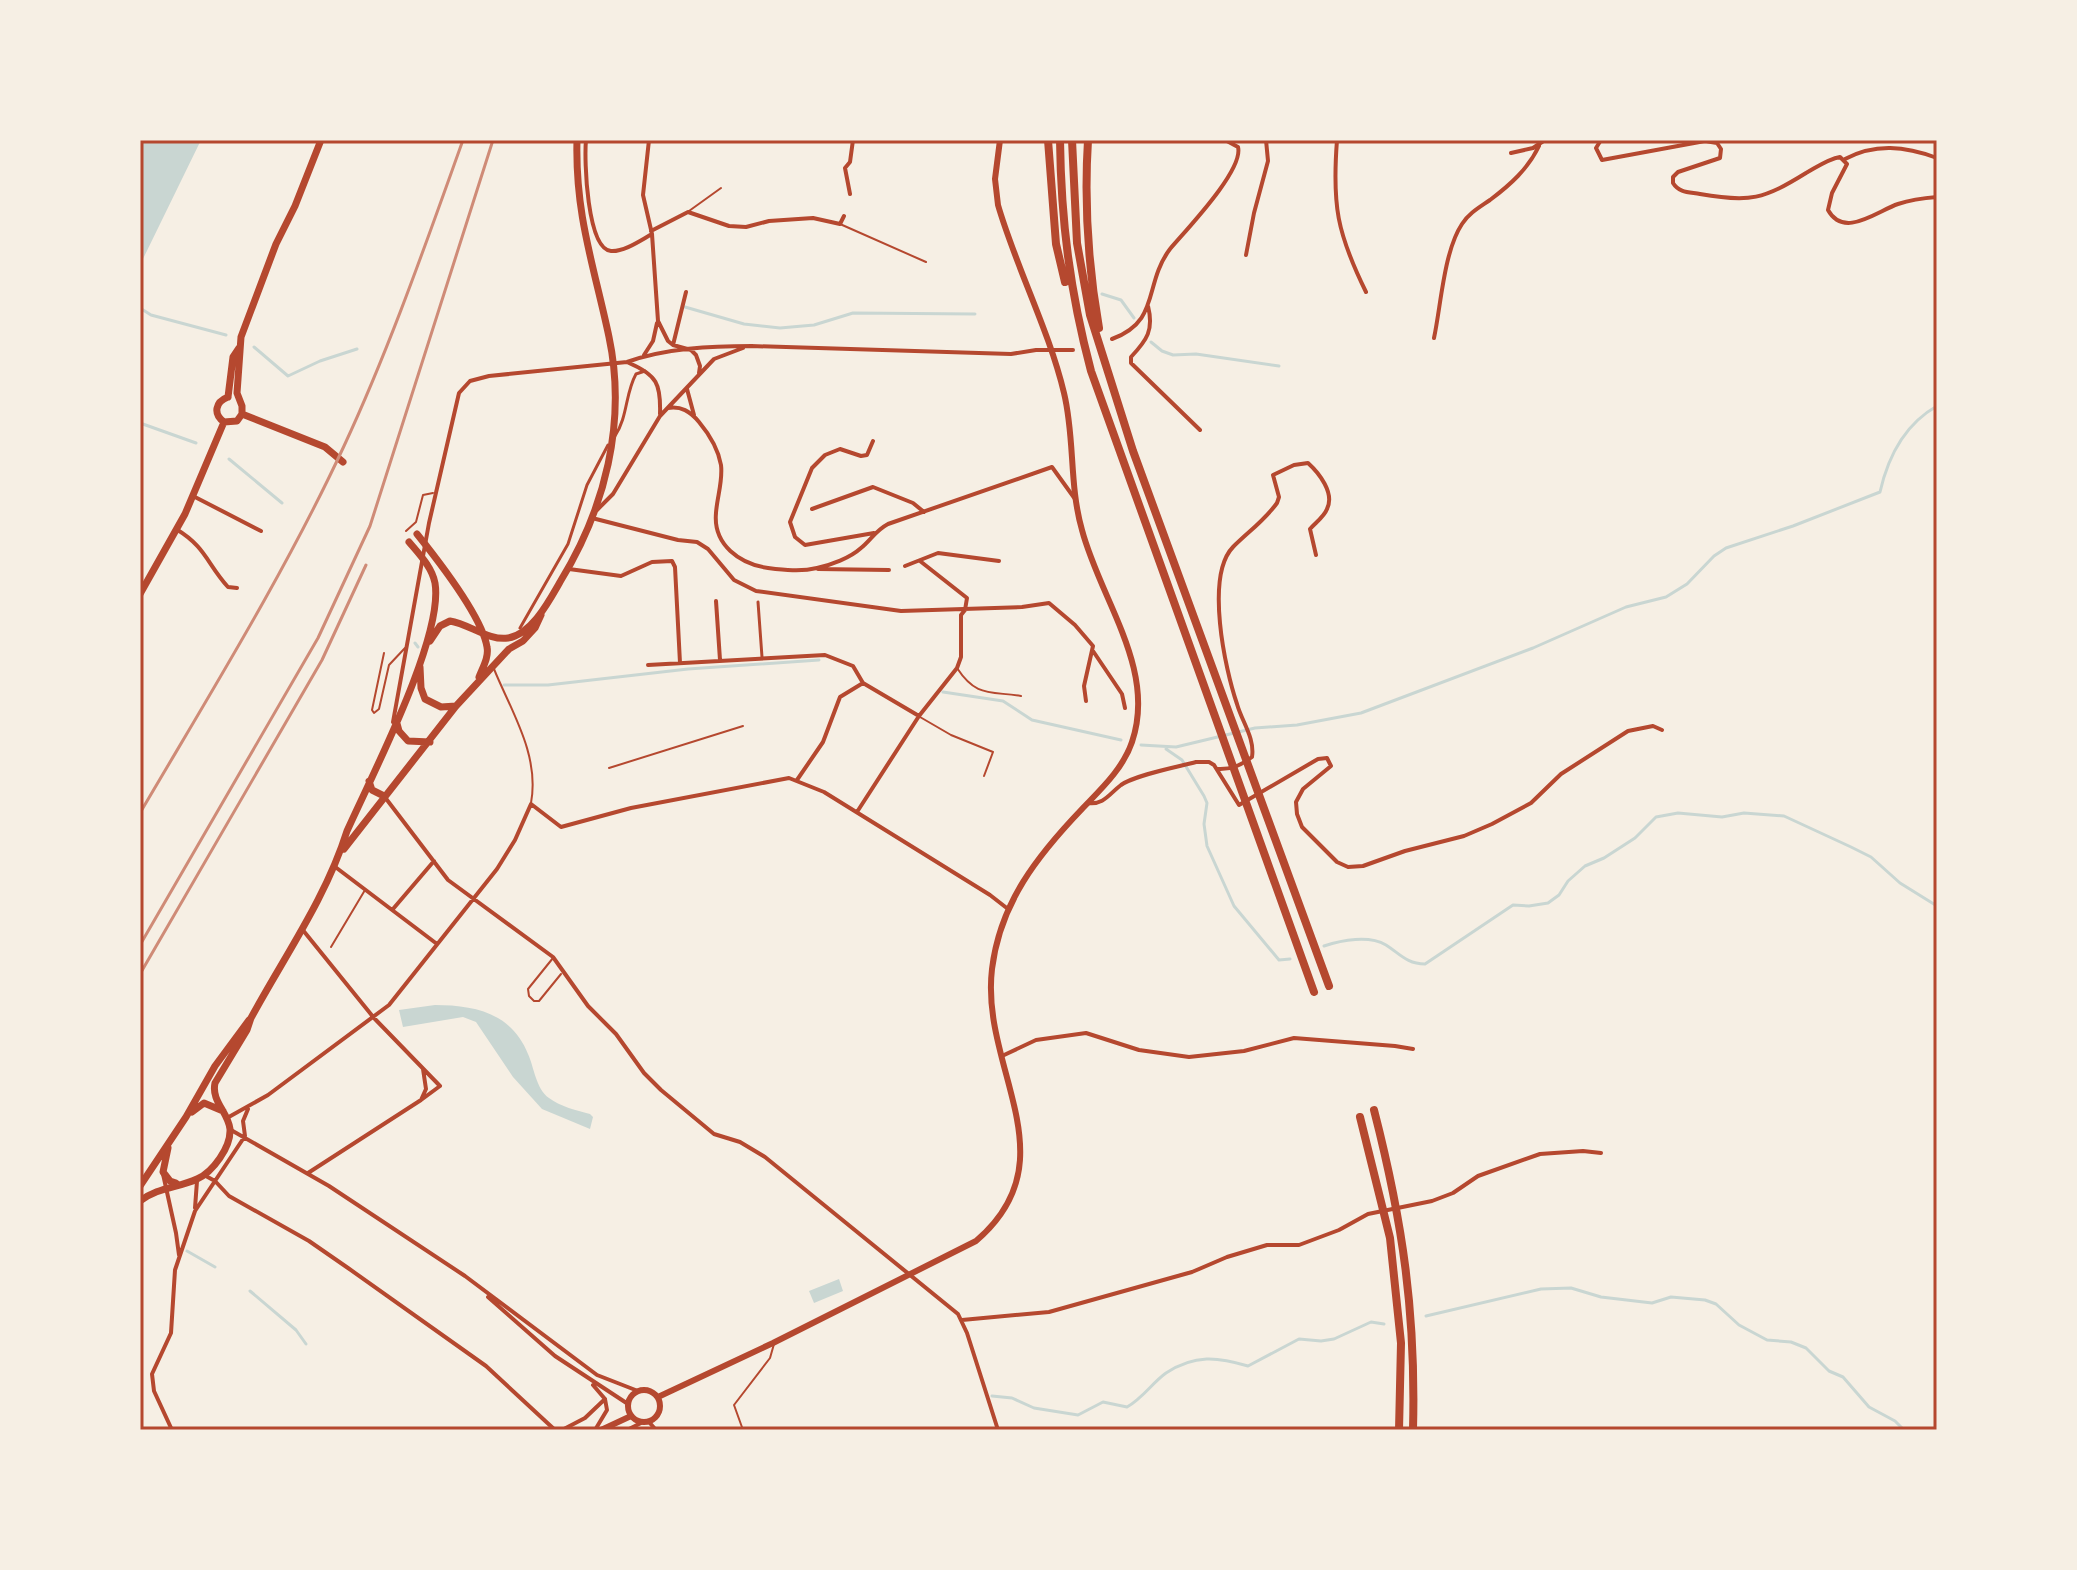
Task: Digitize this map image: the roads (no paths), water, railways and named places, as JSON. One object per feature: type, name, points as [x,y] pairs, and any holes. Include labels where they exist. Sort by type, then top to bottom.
[{"type":"highway","points":[[1048,140],[1056,244],[1101,405],[1263,844],[1314,992]]},
{"type":"highway","points":[[1060,140],[1062,217],[1074,305]]},
{"type":"highway","points":[[1072,140],[1082,272],[1090,315],[1133,451],[1329,986]]},
{"type":"highway","points":[[1088,140],[1085,202],[1087,245],[1104,356]]},
{"type":"highway","points":[[1374,1110],[1394,1186],[1405,1248],[1412,1312],[1413,1430]]},
{"type":"highway","points":[[1360,1117],[1388,1226],[1396,1281],[1401,1343],[1399,1430]]},
{"type":"main road","points":[[228,397],[233,357],[239,348],[276,244],[321,140]]},
{"type":"main road","points":[[340,854],[476,682],[535,628],[593,516],[605,479],[615,430],[616,382],[610,339],[580,218],[577,140]]},
{"type":"main road","points":[[238,399],[228,397],[220,401],[218,416],[224,422],[233,423],[242,414],[238,399],[239,348]]},
{"type":"main road","points":[[242,414],[325,447],[343,462]]},
{"type":"main road","points":[[140,594],[193,496],[224,422]]},
{"type":"main road","points":[[417,534],[445,570],[481,630],[488,650],[476,682]]},
{"type":"main road","points":[[140,1186],[186,1117],[215,1066],[251,1018],[340,854],[392,729],[394,717],[426,646],[435,607],[435,581],[431,570],[409,542]]},
{"type":"main road","points":[[426,646],[445,623],[455,622],[500,638],[517,635],[545,606]]},
{"type":"main road","points":[[420,661],[421,688],[425,699],[441,707],[456,706]]},
{"type":"main road","points":[[394,717],[399,731],[408,741],[430,742]]},
{"type":"main road","points":[[369,781],[372,790],[384,796]]},
{"type":"main road","points":[[140,1201],[165,1188],[200,1177],[226,1147],[230,1129],[213,1091],[251,1018]]},
{"type":"main road","points":[[186,1117],[204,1103],[226,1115]]},
{"type":"main road","points":[[169,1141],[163,1172],[170,1181],[178,1184]]},
{"type":"street","points":[[586,140],[586,178],[596,238],[602,247],[611,251],[688,212],[729,226],[746,227],[769,221],[813,218],[840,224],[844,216]]},
{"type":"street","points":[[643,356],[653,341],[658,321],[652,232],[643,195],[649,140]]},
{"type":"street","points":[[850,194],[845,168],[850,162],[853,140]]},
{"type":"street","points":[[658,1397],[976,1241],[998,1219],[1013,1192],[1022,1155],[1021,1142],[991,1007],[992,970],[1008,909],[1043,851],[1118,768],[1131,746],[1139,717],[1139,700],[1132,659],[1089,558],[1075,499],[1064,393],[998,205],[995,179],[1000,140]]},
{"type":"street","points":[[1112,339],[1138,326],[1148,306],[1160,264],[1239,160],[1235,142],[1225,140]]},
{"type":"street","points":[[1246,255],[1268,161],[1266,140]]},
{"type":"street","points":[[1337,140],[1334,193],[1341,236],[1366,292]]},
{"type":"street","points":[[1434,338],[1452,249],[1462,224],[1517,177],[1545,140]]},
{"type":"street","points":[[1601,140],[1596,148],[1602,160],[1705,141],[1717,143],[1721,149],[1720,158],[1678,172],[1673,177],[1673,183],[1679,190],[1731,200],[1751,199],[1771,193],[1836,157],[1845,159],[1862,151],[1886,147],[1915,150],[1937,158]]},
{"type":"street","points":[[1511,153],[1539,146]]},
{"type":"street","points":[[1845,159],[1847,164],[1829,203],[1831,215],[1838,221],[1857,222],[1901,203],[1937,197]]},
{"type":"street","points":[[673,345],[686,292]]},
{"type":"street","points":[[1148,306],[1152,324],[1149,337],[1131,357],[1131,363],[1200,430]]},
{"type":"street","points":[[658,321],[668,341],[691,350],[700,361],[698,375]]},
{"type":"street","points":[[752,346],[714,359],[698,375],[660,416],[613,494],[593,516],[678,540],[697,542],[708,549],[734,580],[756,591],[901,611],[965,610],[1049,603],[1087,637],[1122,694],[1125,708]]},
{"type":"street","points":[[394,717],[429,523],[459,393],[470,381],[489,376],[627,362],[643,356],[691,350],[752,346],[1011,354],[1073,350]]},
{"type":"street","points":[[627,362],[654,377],[660,390],[660,416]]},
{"type":"street","points":[[520,628],[572,534],[587,485],[625,418],[632,381],[636,374],[645,371]]},
{"type":"street","points":[[687,388],[695,417],[712,439],[721,465],[715,517],[717,530],[731,552],[742,562],[787,571],[889,570]]},
{"type":"street","points":[[668,408],[677,407],[695,417]]},
{"type":"street","points":[[873,441],[867,455],[840,449],[821,458],[812,468],[790,522],[795,537],[805,545],[874,533]]},
{"type":"street","points":[[1217,769],[1227,770],[1243,763],[1252,757],[1254,745],[1237,705],[1223,648],[1218,598],[1225,562],[1232,548],[1277,503],[1279,497],[1273,475],[1294,465],[1308,463],[1317,471],[1329,497],[1326,513],[1310,529],[1316,555]]},
{"type":"street","points":[[815,569],[854,553],[888,524],[1052,467],[1075,499]]},
{"type":"street","points":[[812,509],[873,487],[913,503],[924,512]]},
{"type":"street","points":[[193,496],[261,531]]},
{"type":"street","points":[[176,529],[208,556],[228,587],[237,588]]},
{"type":"street","points":[[905,566],[938,553],[999,561]]},
{"type":"street","points":[[568,569],[621,576],[652,562],[672,561],[675,567],[680,663]]},
{"type":"street","points":[[857,812],[919,716],[957,668],[961,657],[961,615],[967,603],[965,595],[920,561]]},
{"type":"street","points":[[716,601],[720,660]]},
{"type":"street","points":[[758,602],[762,657]]},
{"type":"street","points":[[1086,701],[1085,680],[1093,651]]},
{"type":"street","points":[[648,665],[825,655],[853,666],[863,683],[919,716]]},
{"type":"street","points":[[797,780],[823,742],[840,697],[863,683]]},
{"type":"street","points":[[1088,803],[1098,804],[1123,784],[1196,762],[1209,762],[1217,769],[1239,805],[1318,759],[1327,758],[1331,766],[1303,789],[1296,802],[1297,814],[1302,827],[1337,862],[1348,867],[1363,866],[1405,851],[1464,836],[1492,824],[1531,803],[1561,774],[1628,731],[1653,726],[1662,730]]},
{"type":"street","points":[[226,1115],[249,1107],[389,1005],[507,852],[531,804],[561,827],[631,808],[789,778],[824,792],[1008,909]]},
{"type":"street","points":[[384,796],[448,880],[553,957],[588,1006],[616,1034],[644,1073],[661,1090],[714,1134],[740,1142],[765,1157],[928,1292],[950,1306],[962,1320],[998,1430]]},
{"type":"street","points":[[393,909],[434,861]]},
{"type":"street","points":[[334,866],[437,944]]},
{"type":"street","points":[[302,929],[374,1018],[440,1086],[307,1173]]},
{"type":"street","points":[[1000,1057],[1036,1040],[1086,1033],[1139,1050],[1189,1057],[1244,1051],[1294,1038],[1413,1049]]},
{"type":"street","points":[[421,1100],[426,1089],[422,1067]]},
{"type":"street","points":[[195,1211],[245,1136],[243,1121],[249,1107]]},
{"type":"street","points":[[230,1129],[307,1173],[482,1289],[597,1375],[638,1391],[647,1390],[658,1397],[659,1415],[627,1430]]},
{"type":"street","points":[[962,1320],[1049,1312],[1192,1272],[1267,1245],[1299,1245],[1339,1230],[1368,1214],[1432,1201],[1453,1193],[1478,1176],[1549,1152],[1601,1153]]},
{"type":"street","points":[[163,1172],[179,1259]]},
{"type":"street","points":[[172,1430],[154,1391],[152,1374],[171,1333],[173,1279],[195,1211],[200,1177],[215,1181],[229,1196],[309,1241],[486,1366],[555,1430]]},
{"type":"street","points":[[482,1289],[499,1309],[555,1356],[628,1404],[631,1416]]},
{"type":"street","points":[[579,1372],[605,1399],[607,1410],[598,1430]]},
{"type":"street","points":[[628,1404],[638,1391]]},
{"type":"street","points":[[562,1430],[585,1418],[605,1399]]},
{"type":"street","points":[[598,1430],[631,1416],[656,1430]]},
{"type":"lane","points":[[688,212],[721,188]]},
{"type":"lane","points":[[840,224],[926,262]]},
{"type":"lane","points":[[406,531],[416,522],[423,495],[438,490]]},
{"type":"lane","points":[[384,653],[372,710],[374,713],[389,665],[406,648]]},
{"type":"lane","points":[[493,665],[527,747],[534,784],[531,804]]},
{"type":"lane","points":[[957,668],[975,689],[1021,696]]},
{"type":"lane","points":[[919,716],[951,735],[993,752],[984,776]]},
{"type":"lane","points":[[609,768],[743,726]]},
{"type":"lane","points":[[331,947],[366,889]]},
{"type":"lane","points":[[553,957],[528,989],[529,996],[539,1001],[564,970]]},
{"type":"lane","points":[[743,1430],[734,1405],[770,1358],[773,1343]]},
{"type":"waterway","points":[[1102,294],[1121,300],[1134,318]]},
{"type":"waterway","points":[[685,307],[744,324],[780,328],[814,325],[853,313],[975,314]]},
{"type":"waterway","points":[[140,308],[151,315],[226,335]]},
{"type":"waterway","points":[[1151,342],[1173,355],[1196,354],[1279,366]]},
{"type":"waterway","points":[[254,347],[288,376],[357,349]]},
{"type":"waterway","points":[[1141,745],[1176,747],[1255,728],[1297,725],[1361,713],[1533,648],[1626,607],[1666,597],[1687,584],[1726,548],[1880,492],[1893,454],[1907,432],[1937,406]]},
{"type":"waterway","points":[[140,423],[196,443]]},
{"type":"waterway","points":[[229,459],[282,503]]},
{"type":"waterway","points":[[415,643],[418,647]]},
{"type":"waterway","points":[[504,685],[548,685],[688,669],[819,660]]},
{"type":"waterway","points":[[943,692],[1003,701],[1032,720],[1121,740]]},
{"type":"waterway","points":[[1166,749],[1182,760],[1204,796],[1207,803],[1204,824],[1207,846],[1234,906],[1279,960],[1290,959]]},
{"type":"waterway","points":[[1324,946],[1347,940],[1372,940],[1386,945],[1408,960],[1425,964],[1513,905],[1548,903],[1585,866],[1635,838],[1656,817],[1678,813],[1722,817],[1744,813],[1784,816],[1871,857],[1900,883],[1937,906]]},
{"type":"waterway","points":[[187,1251],[215,1267]]},
{"type":"waterway","points":[[1426,1316],[1541,1289],[1571,1288],[1601,1297],[1652,1303],[1671,1297],[1705,1300],[1716,1304],[1739,1325],[1767,1340],[1791,1342],[1806,1348],[1829,1371],[1843,1377],[1869,1407],[1895,1421],[1904,1430]]},
{"type":"waterway","points":[[250,1291],[296,1330],[306,1344]]},
{"type":"waterway","points":[[992,1396],[1012,1398],[1034,1408],[1078,1415],[1103,1402],[1127,1407],[1166,1373],[1187,1363],[1217,1359],[1248,1366],[1299,1339],[1334,1339],[1371,1322],[1384,1324]]},
{"type":"railway","points":[[140,813],[272,586],[344,446],[392,333],[463,140]]},
{"type":"railway","points":[[140,945],[318,638],[370,526],[493,140]]},
{"type":"railway","points":[[140,974],[322,660],[366,565]]}]
